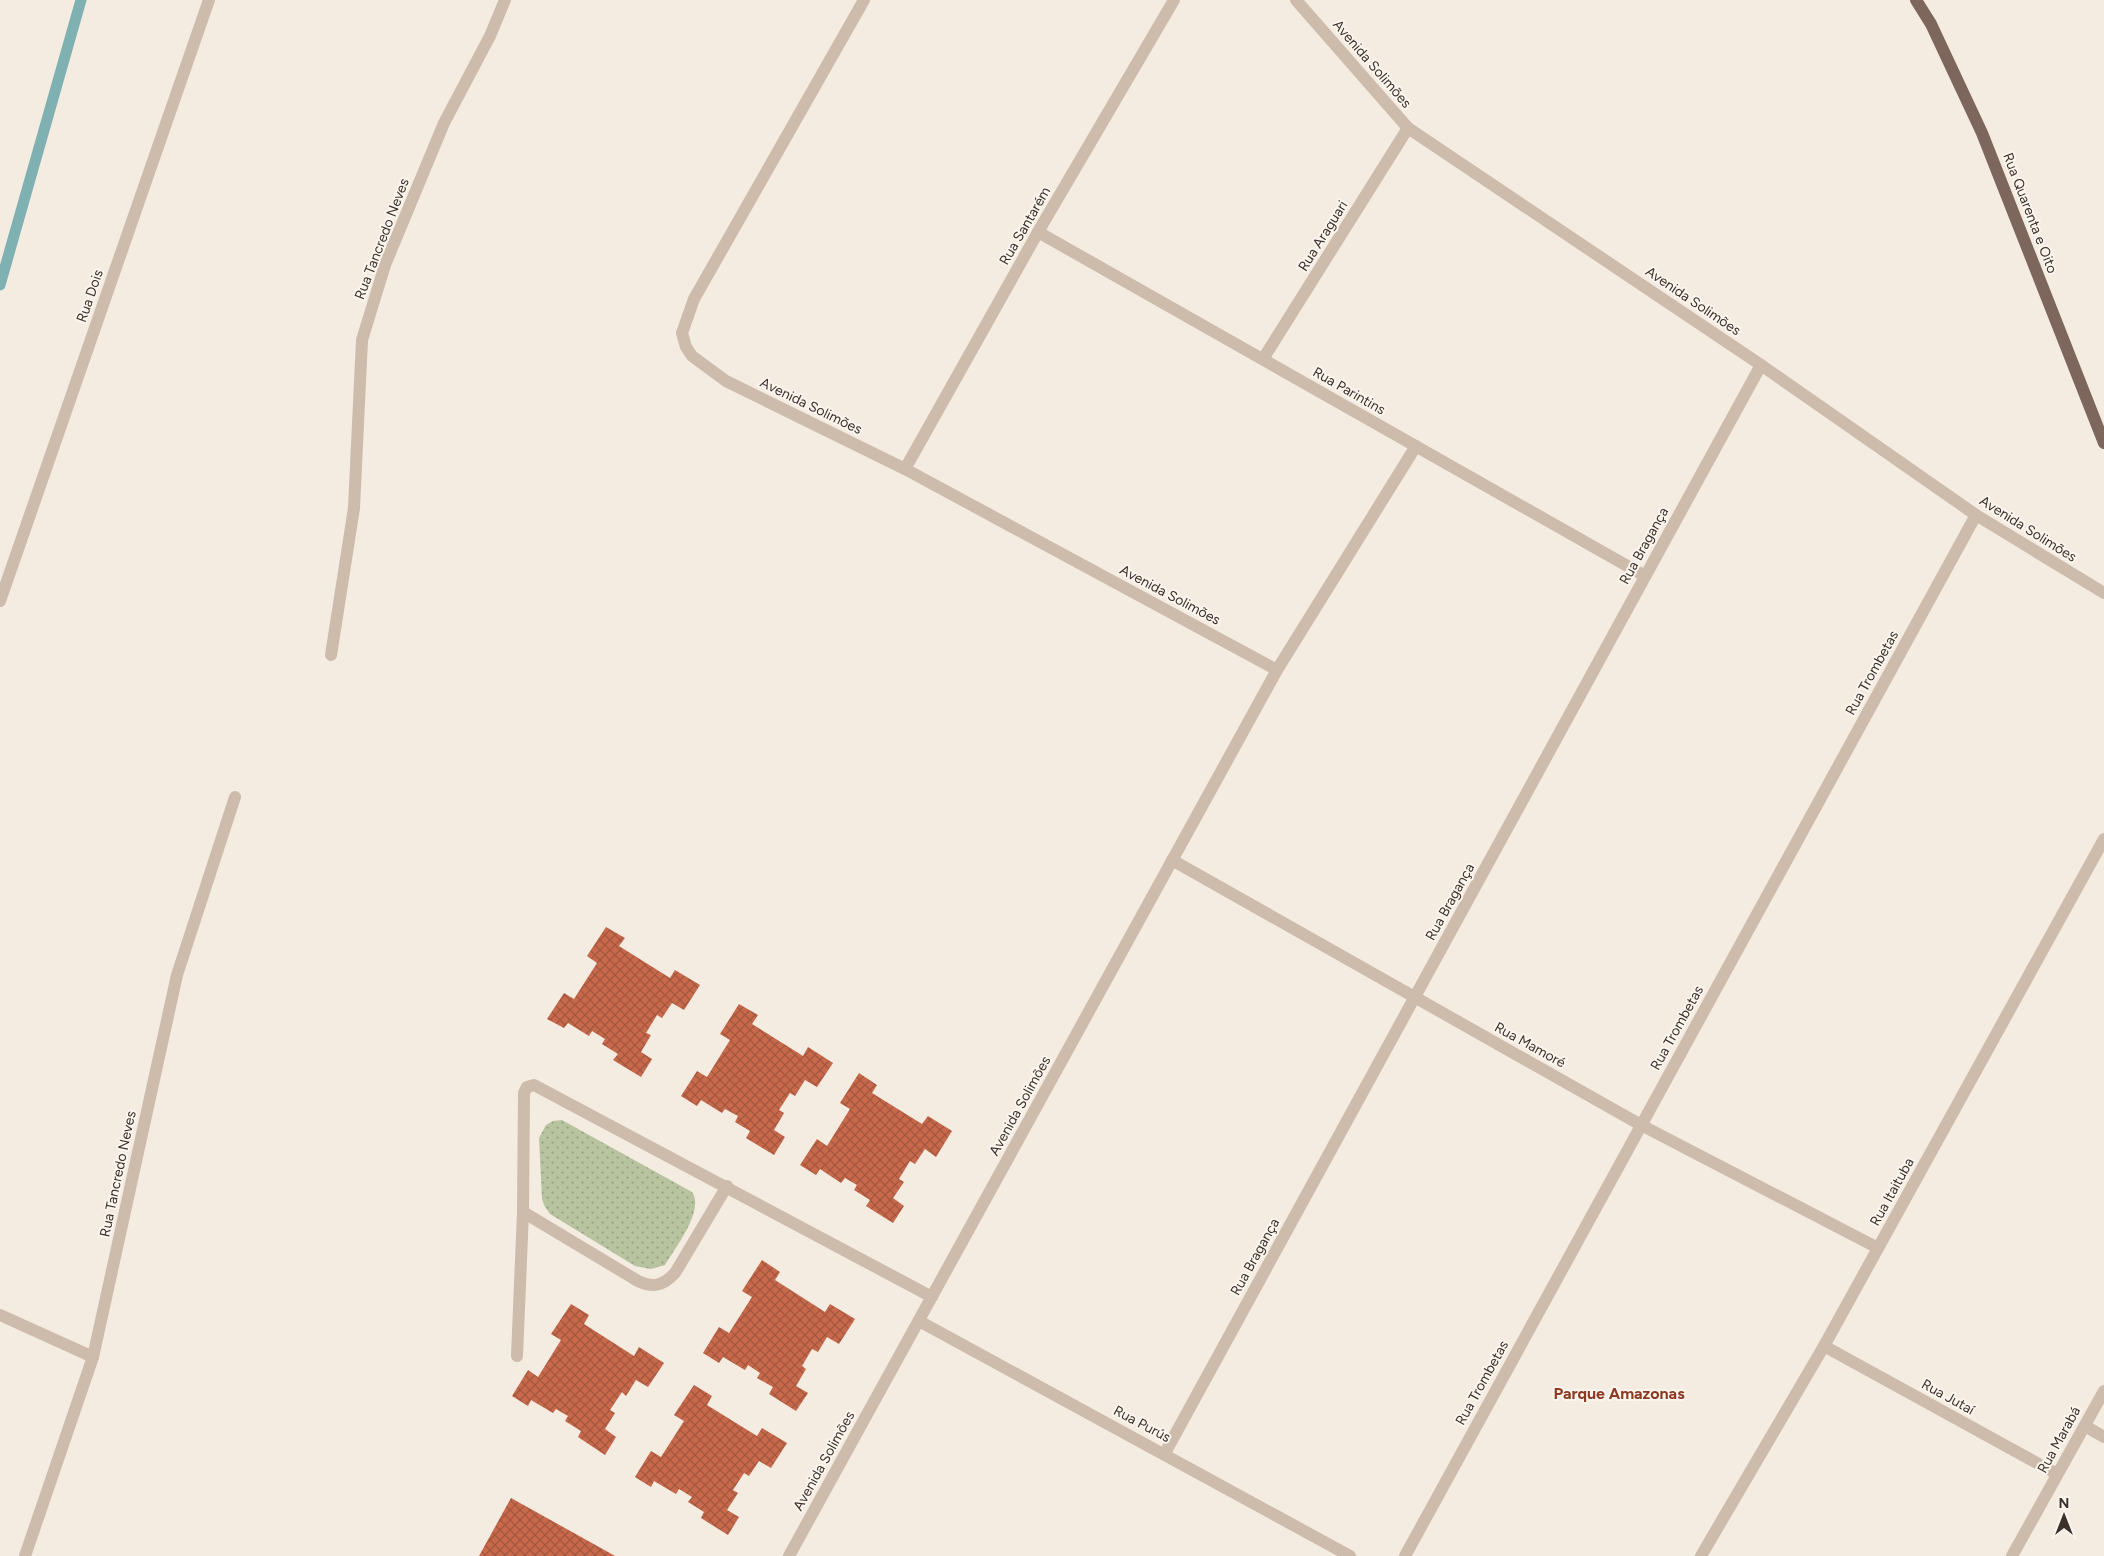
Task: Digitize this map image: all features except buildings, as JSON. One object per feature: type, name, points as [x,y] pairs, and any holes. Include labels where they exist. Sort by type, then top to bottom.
[{"type":"main road","name":"Rua Quarenta e Oito","points":[[1916,0],[1931,24],[1982,133],[2104,443]]},
{"type":"street","name":"Rua Dois","points":[[0,601],[209,0]]},
{"type":"street","name":"Rua Tancredo Neves","points":[[331,655],[354,508],[362,340],[385,266],[444,122],[490,36],[505,0]]},
{"type":"street","name":"Avenida Solimões","points":[[864,0],[694,298],[682,333],[686,347],[692,356],[726,381],[905,469],[1277,670]]},
{"type":"street","name":"Rua Santarém","points":[[905,469],[1038,232],[1174,0]]},
{"type":"street","name":"Avenida Solimões","points":[[1296,0],[1408,128],[1761,365],[1976,515],[2104,593]]},
{"type":"street","name":"Rua Araguari","points":[[1263,359],[1408,128]]},
{"type":"street","name":"Rua Parintins","points":[[1038,232],[1645,576]]},
{"type":"street","name":"Rua Bragança","points":[[1165,1453],[1761,365]]},
{"type":"street","name":"Avenida Solimões","points":[[791,1555],[1277,670],[1416,446]]},
{"type":"street","name":"Rua Trombetas","points":[[1405,1556],[1976,515]]},
{"type":"street","name":"Rua Tancredo Neves","points":[[25,1556],[92,1357],[177,975],[235,797]]},
{"type":"street","name":"Rua Itaituba","points":[[1701,1556],[1824,1346],[2104,839]]},
{"type":"street","name":"Rua Mamoré","points":[[1172,860],[1641,1125],[1878,1248]]},
{"type":"street","points":[[517,1356],[524,1093],[527,1087],[534,1084],[932,1296]]},
{"type":"street","points":[[522,1212],[638,1281],[648,1285],[657,1285],[667,1282],[675,1274],[727,1186]]},
{"type":"street","points":[[0,1315],[92,1357]]},
{"type":"street","name":"Rua Purús","points":[[919,1321],[1165,1453],[1350,1556]]},
{"type":"street","name":"Rua Jutaí","points":[[1824,1346],[2057,1474]]},
{"type":"street","name":"Rua Marabá","points":[[2012,1556],[2104,1391]]},
{"type":"street","points":[[2085,1426],[2104,1437]]},
{"type":"green space","points":[[562,1120],[692,1192],[695,1200],[695,1209],[692,1219],[665,1265],[651,1269],[635,1266],[550,1214],[545,1207],[542,1199],[539,1138],[546,1125],[553,1121]]},
{"type":"waterway","points":[[0,285],[81,0]]},
{"type":"district","name":"Parque Amazonas","points":[[1619,1393]]}]
